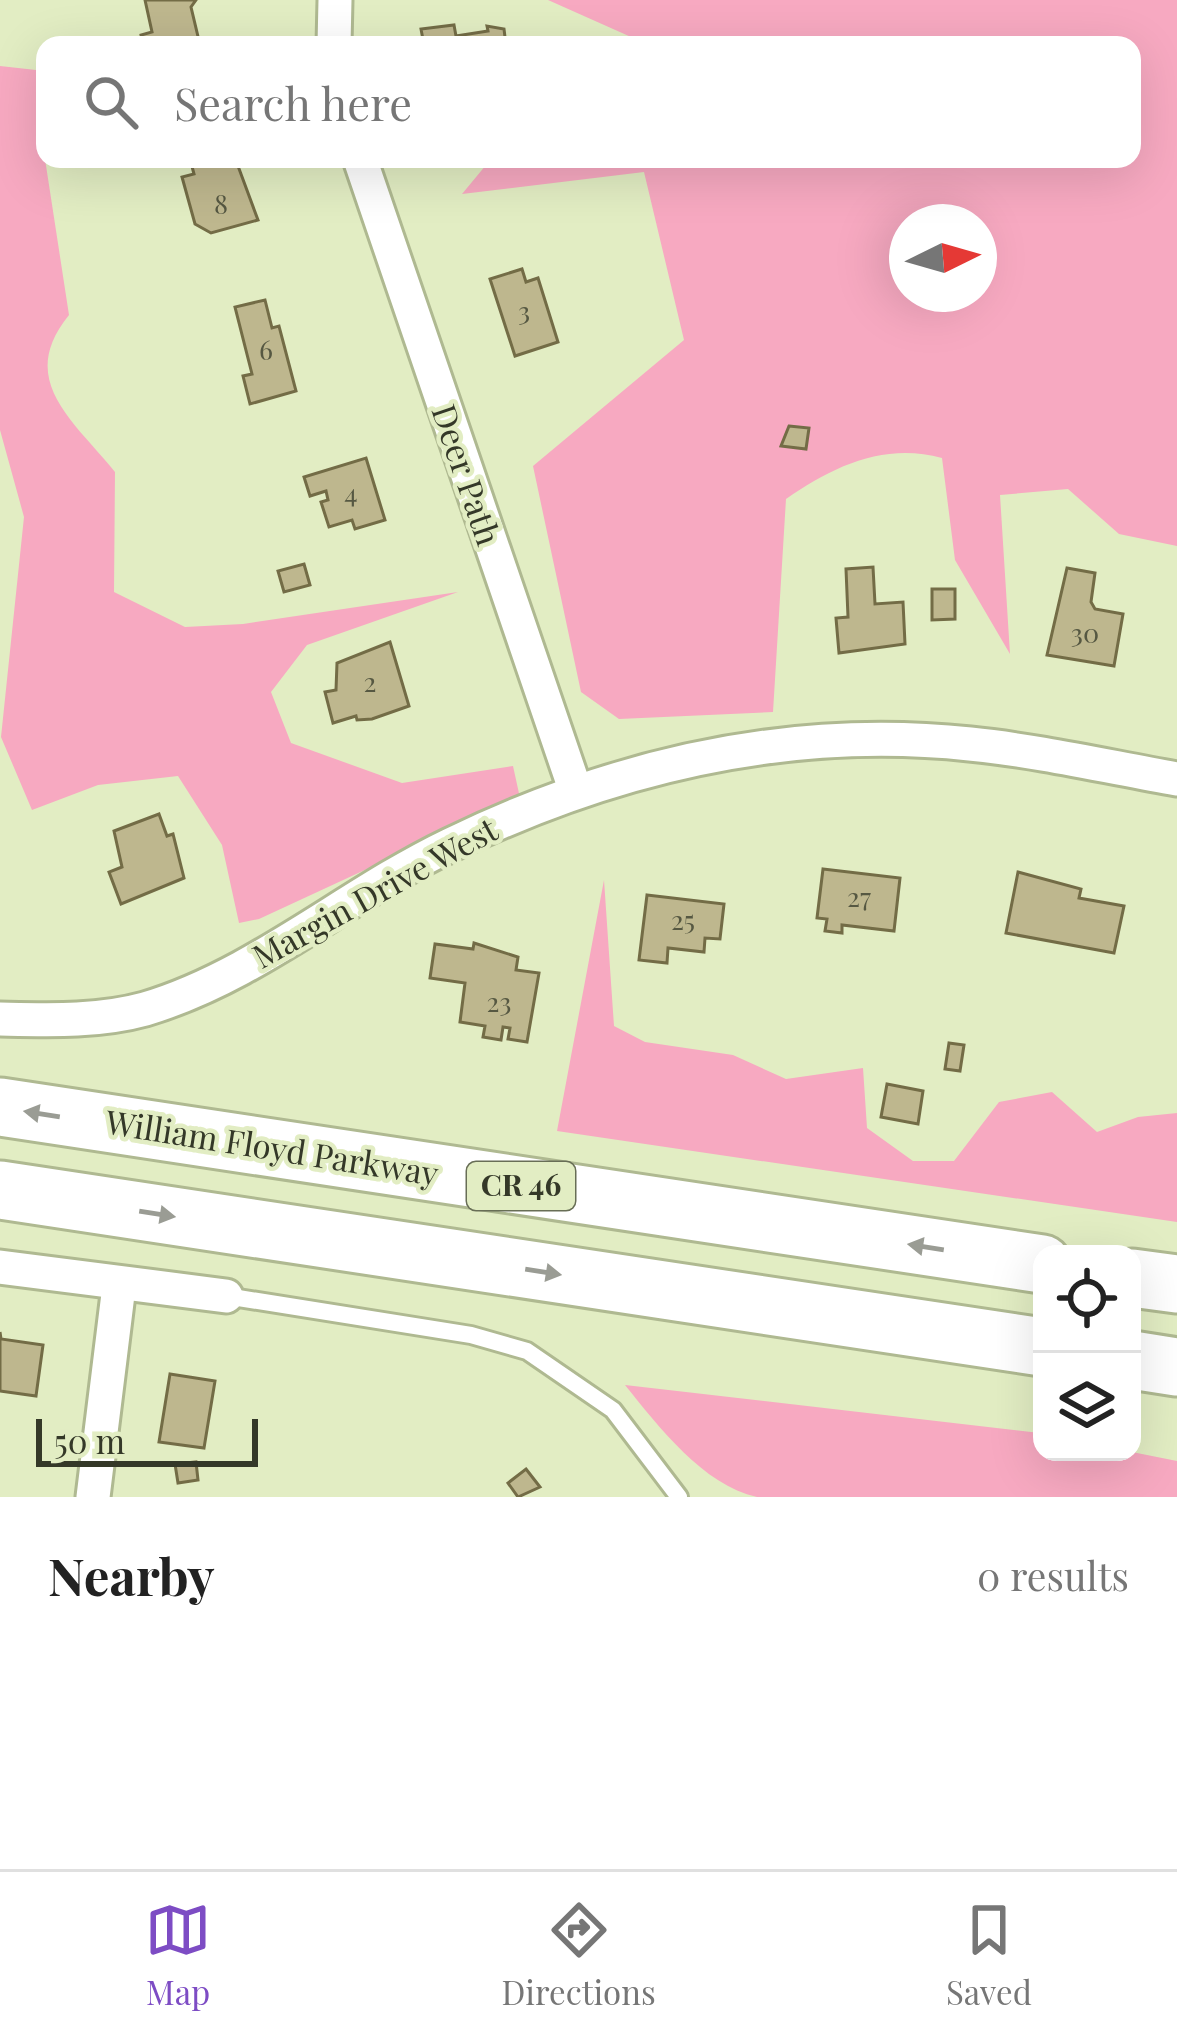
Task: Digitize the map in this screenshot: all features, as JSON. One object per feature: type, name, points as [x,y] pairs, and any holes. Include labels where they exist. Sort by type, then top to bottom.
[{"type":"highway","name":"William Floyd Parkway","points":[[0,1107],[1033,1263]]},
{"type":"highway","points":[[0,1190],[1033,1346]]},
{"type":"highway","points":[[1141,1278],[1177,1284]]},
{"type":"highway","points":[[1141,1361],[1177,1367]]},
{"type":"street","points":[[334,36],[335,0]]},
{"type":"street","name":"Deer Path","points":[[363,168],[575,789]]},
{"type":"street","name":"Margin Drive West","points":[[0,1019],[80,1020],[142,1010],[194,991],[446,847],[575,789],[660,765],[803,741],[877,738],[973,744],[1177,779]]},
{"type":"street","points":[[0,1268],[226,1296]]},
{"type":"street","points":[[93,1497],[119,1286]]},
{"type":"lane","points":[[226,1296],[471,1335],[527,1352],[613,1411],[680,1497]]},
{"type":"shaded area","points":[[548,0],[1177,0],[1177,546],[1119,534],[1068,489],[1000,495],[1010,654],[955,560],[942,458],[900,453],[860,460],[786,499],[773,712],[619,719],[581,692],[533,466],[684,340],[644,172],[462,194],[484,168],[1141,168],[1141,36],[629,36]]},
{"type":"shaded area","points":[[0,66],[36,70],[36,168],[46,168],[69,315],[54,338],[49,380],[68,417],[115,472],[114,592],[185,627],[243,624],[458,592],[307,645],[271,692],[291,743],[402,783],[513,766],[520,798],[259,919],[239,923],[222,845],[178,776],[98,785],[32,810],[1,737],[24,517],[0,430]]},
{"type":"shaded area","points":[[604,880],[614,1026],[645,1042],[733,1055],[786,1079],[863,1068],[867,1128],[913,1161],[954,1161],[999,1102],[1052,1092],[1097,1132],[1138,1117],[1177,1113],[1177,1222],[557,1131]]},
{"type":"shaded area","points":[[625,1385],[1033,1432],[1033,1461],[1141,1461],[1141,1454],[1177,1461],[1177,1497],[757,1497],[718,1480],[667,1436]]},
{"type":"building","points":[[145,0],[196,0],[191,7],[198,36],[141,36],[152,32]]},
{"type":"building","points":[[454,25],[456,36],[422,36],[421,29]]},
{"type":"building","points":[[487,26],[504,29],[505,36],[456,36],[488,31]]},
{"type":"building","points":[[192,168],[239,168],[258,220],[211,233],[195,224],[182,177],[194,174]]},
{"type":"building","points":[[522,269],[526,282],[538,278],[558,342],[515,356],[490,279]]},
{"type":"building","points":[[265,300],[272,328],[279,326],[296,391],[250,404],[243,376],[252,374],[235,307]]},
{"type":"building","points":[[789,426],[809,428],[806,449],[781,446]]},
{"type":"building","points":[[366,458],[385,520],[355,529],[352,520],[329,527],[321,502],[328,500],[326,491],[310,496],[304,477]]},
{"type":"building","points":[[304,564],[310,585],[284,592],[278,571]]},
{"type":"building","points":[[873,567],[875,604],[903,602],[905,644],[839,653],[836,618],[848,617],[846,569]]},
{"type":"building","points":[[1067,568],[1095,573],[1091,602],[1095,609],[1123,614],[1114,666],[1047,655]]},
{"type":"building","points":[[932,589],[955,589],[955,619],[932,620]]},
{"type":"building","points":[[390,642],[409,706],[372,719],[357,720],[356,716],[333,723],[325,692],[336,690],[337,663]]},
{"type":"building","points":[[159,814],[167,836],[173,834],[184,878],[121,904],[109,872],[122,867],[114,831]]},
{"type":"building","points":[[823,869],[900,878],[894,931],[842,925],[842,933],[825,931],[827,919],[817,918]]},
{"type":"building","points":[[1018,872],[1081,889],[1079,898],[1124,906],[1114,953],[1006,933]]},
{"type":"building","points":[[647,895],[724,904],[720,939],[705,938],[704,952],[668,948],[667,963],[639,960]]},
{"type":"building","points":[[474,943],[518,957],[516,970],[539,973],[527,1042],[508,1039],[510,1028],[503,1027],[501,1040],[483,1037],[485,1026],[460,1022],[465,983],[430,978],[435,944],[473,949]]},
{"type":"building","points":[[949,1043],[964,1045],[960,1071],[945,1069]]},
{"type":"building","points":[[887,1084],[923,1091],[918,1124],[881,1117]]},
{"type":"building","points":[[0,1332],[1,1339],[43,1345],[36,1396],[0,1391]]},
{"type":"building","points":[[170,1374],[215,1381],[204,1448],[159,1442]]},
{"type":"building","points":[[196,1462],[198,1480],[178,1483],[175,1464]]},
{"type":"building","points":[[526,1469],[540,1487],[518,1497],[508,1483]]}]
